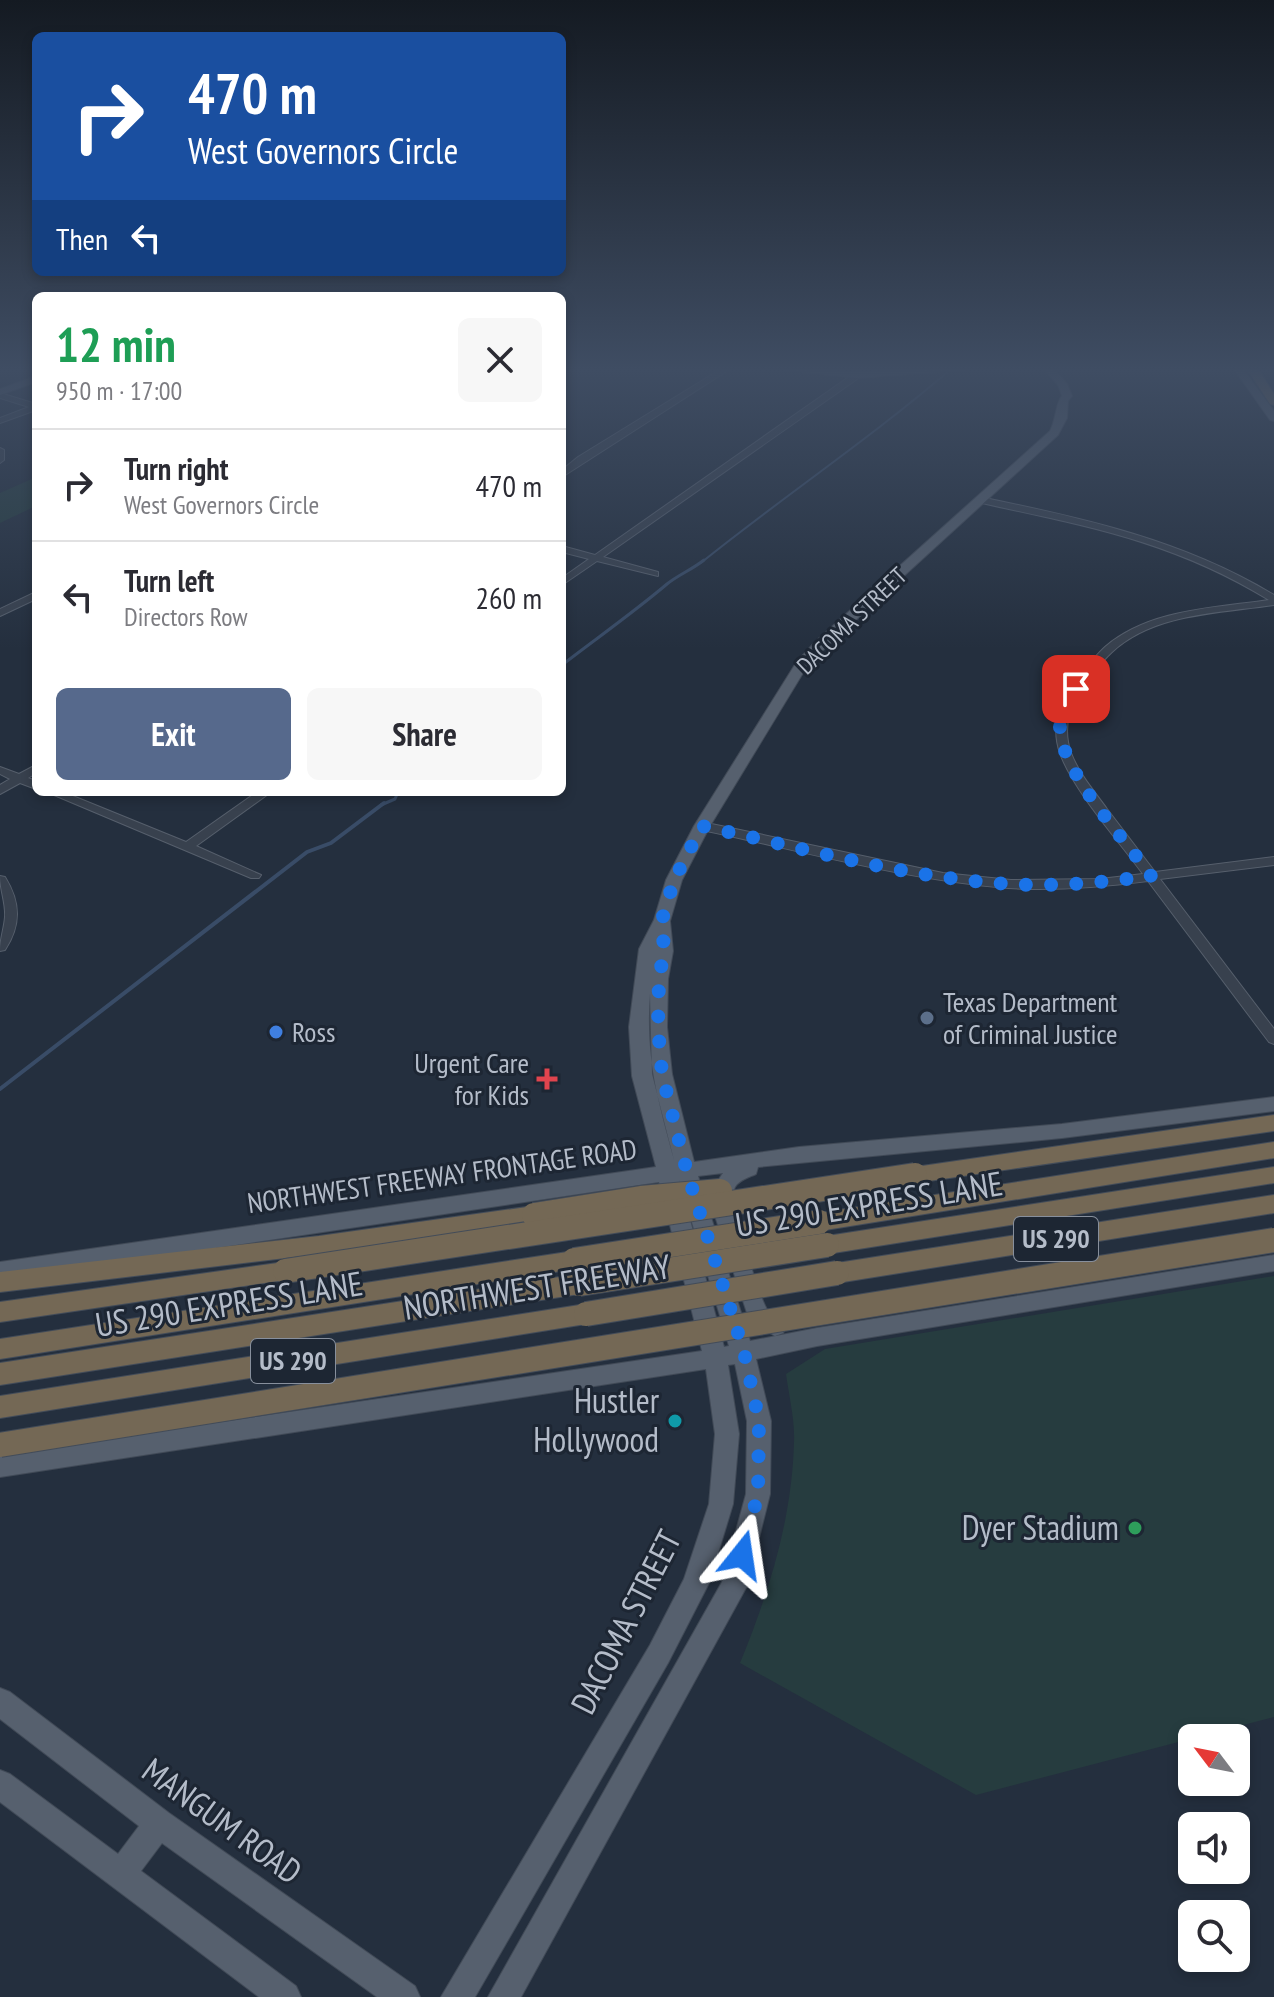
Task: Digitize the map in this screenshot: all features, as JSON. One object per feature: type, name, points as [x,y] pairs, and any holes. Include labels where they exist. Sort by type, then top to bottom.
[{"type":"highway","points":[[0,1312],[1274,1123]]},
{"type":"highway","name":"NORTHWEST FREEWAY","points":[[0,1349],[577,1272],[819,1222],[1274,1150]]},
{"type":"highway","points":[[0,1282],[319,1245],[641,1198],[915,1175]]},
{"type":"highway","name":"US 290 EXPRESS LANE","points":[[0,1374],[577,1272],[1274,1175]]},
{"type":"highway","name":"NORTHWEST FREEWAY","points":[[0,1407],[1274,1204]]},
{"type":"highway","points":[[0,1445],[1274,1240]]},
{"type":"highway","points":[[0,1297],[246,1267],[285,1271]]},
{"type":"main road","name":"DACOMA STREET","points":[[504,1997],[734,1586],[758,1494],[759,1421],[730,1355],[677,1173],[662,1074],[648,1027],[664,951],[662,920],[674,880],[702,826],[801,666],[820,645],[1022,462]]},
{"type":"main road","name":"NORTHWEST FREEWAY FRONTAGE ROAD","points":[[0,1271],[778,1157],[1062,1131],[1274,1104]]},
{"type":"main road","points":[[778,1157],[730,1178],[723,1188],[724,1213],[759,1316],[772,1327],[790,1329],[946,1316]]},
{"type":"main road","points":[[0,1466],[730,1355],[946,1316],[1274,1263]]},
{"type":"main road","name":"DACOMA STREET","points":[[457,1997],[652,1667],[696,1583],[713,1535],[725,1475],[725,1408],[730,1355]]},
{"type":"main road","name":"MANGUM ROAD","points":[[0,1702],[159,1823],[404,1997]]},
{"type":"main road","points":[[0,1784],[285,1997]]},
{"type":"main road","points":[[122,1873],[159,1823]]},
{"type":"street","points":[[566,579],[730,462]]},
{"type":"street","points":[[980,500],[1100,526],[1175,548],[1236,575],[1274,601]]},
{"type":"street","points":[[566,550],[655,574]]},
{"type":"street","points":[[0,613],[32,597]]},
{"type":"street","points":[[1274,601],[1189,616],[1156,624],[1127,636],[1105,654],[1064,708],[1059,725],[1070,765],[1274,1039]]},
{"type":"street","points":[[0,770],[32,783]]},
{"type":"street","points":[[0,790],[32,770]]},
{"type":"street","points":[[63,796],[255,875]]},
{"type":"street","points":[[188,846],[259,796]]},
{"type":"street","points":[[702,826],[943,877],[1011,884],[1100,883],[1274,861]]},
{"type":"street","points":[[0,880],[11,897],[11,919],[0,947]]},
{"type":"green space","points":[[32,479],[32,508],[0,523],[0,493]]},
{"type":"green space","points":[[1274,1276],[1274,1717],[1247,1724],[1178,1724],[1178,1742],[976,1795],[740,1663],[769,1582],[789,1499],[794,1434],[786,1374],[825,1349]]},
{"type":"waterway","points":[[702,562],[833,462]]},
{"type":"waterway","points":[[566,662],[671,581],[704,560]]},
{"type":"waterway","points":[[382,805],[396,796]]},
{"type":"waterway","points":[[0,1089],[307,852],[331,843],[382,805]]},
{"type":"place","name":"Texas Department of Criminal Justice","points":[[927,1018]]},
{"type":"place","name":"Ross","points":[[276,1032]]},
{"type":"place","name":"Urgent Care for Kids","points":[[547,1079]]},
{"type":"place","name":"Hustler Hollywood","points":[[675,1421]]},
{"type":"place","name":"Dyer Stadium","points":[[1135,1528]]},
{"type":"route","points":[[742,1555],[758,1494],[759,1421],[744,1352],[687,1172],[662,1074],[658,1027],[659,979],[664,951],[662,920],[674,880],[702,826],[943,877],[1011,884],[1100,883],[1151,876],[1070,765],[1059,725],[1064,708],[1076,689]]}]
